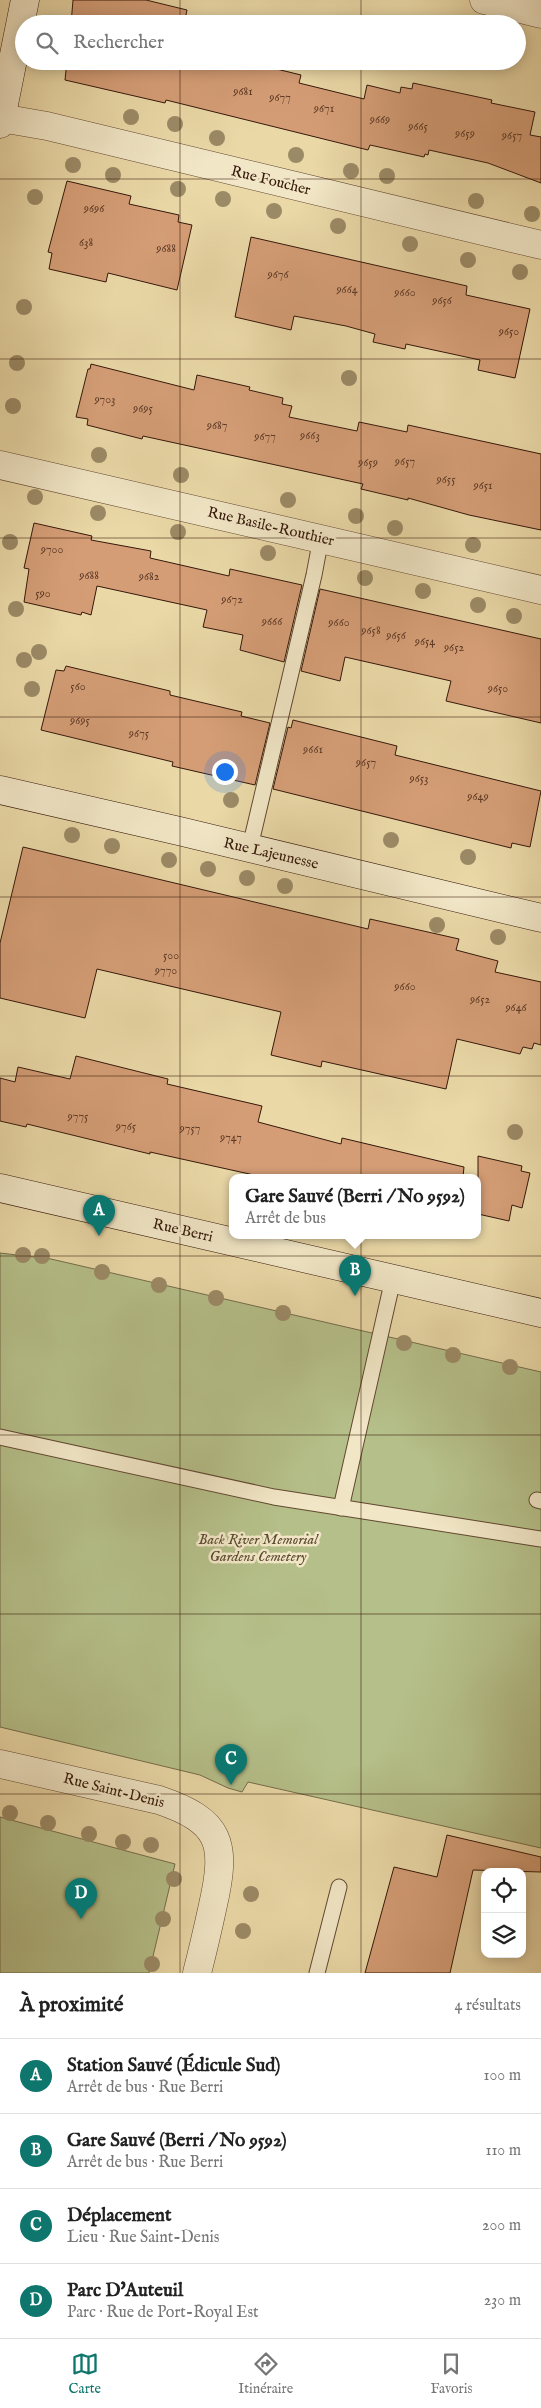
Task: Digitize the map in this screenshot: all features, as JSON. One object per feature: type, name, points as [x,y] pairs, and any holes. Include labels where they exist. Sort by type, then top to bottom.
[{"type":"street","points":[[22,15],[25,0]]},
{"type":"street","points":[[484,0],[541,14]]},
{"type":"street","points":[[1,121],[15,50]]},
{"type":"street","name":"Rue Foucher","points":[[1,121],[47,126],[541,245]]},
{"type":"street","name":"Rue Basile-Routhier","points":[[0,464],[541,590]]},
{"type":"street","name":"Rue Lajeunesse","points":[[0,790],[250,847],[541,918]]},
{"type":"street","name":"Rue Berri","points":[[0,1188],[541,1313]]},
{"type":"street","name":"Rue Saint-Denis","points":[[0,1764],[159,1800],[183,1808],[205,1824],[216,1839],[220,1860],[220,1873],[197,1973]]},
{"type":"lane","points":[[250,847],[314,576],[321,538]]},
{"type":"lane","points":[[341,1508],[393,1279]]},
{"type":"lane","points":[[0,1437],[274,1497],[541,1539]]},
{"type":"lane","points":[[317,1973],[339,1887]]},
{"type":"green space","name":"Back River Memorial Gardens Cemetery","points":[[0,1253],[51,1259],[541,1372],[541,1848],[248,1782],[242,1792],[228,1788],[200,1775],[0,1727]]},
{"type":"green space","points":[[0,1817],[175,1864],[149,1973],[0,1973]]},
{"type":"building","points":[[73,0],[146,0],[187,10],[186,15],[72,15]]},
{"type":"building","points":[[66,70],[281,70],[301,75],[299,83],[364,99],[367,85],[400,93],[401,87],[412,89],[413,83],[492,100],[491,103],[535,112],[530,135],[541,137],[541,183],[488,163],[429,150],[428,155],[425,154],[424,157],[370,145],[368,150],[166,100],[165,103],[65,80]]},
{"type":"building","points":[[67,181],[131,196],[129,204],[179,215],[178,222],[192,225],[177,290],[108,273],[106,282],[49,269],[52,253],[48,252]]},
{"type":"building","points":[[251,237],[467,286],[466,295],[530,309],[515,378],[478,370],[480,360],[406,344],[405,349],[373,342],[375,334],[346,326],[294,316],[291,330],[235,317]]},
{"type":"building","points":[[91,364],[194,390],[197,375],[250,387],[249,390],[283,398],[282,404],[292,406],[289,417],[357,431],[359,422],[407,432],[408,425],[541,454],[541,530],[469,515],[408,498],[408,500],[361,489],[363,484],[143,436],[142,439],[87,425],[88,419],[76,417],[88,369],[90,369]]},
{"type":"building","points":[[34,523],[92,536],[91,540],[151,551],[150,558],[229,576],[230,569],[302,585],[284,662],[240,650],[243,635],[203,627],[207,610],[97,586],[91,615],[82,612],[81,615],[24,602],[29,569],[24,568]]},
{"type":"building","points":[[320,589],[541,639],[541,723],[446,701],[451,681],[345,657],[340,681],[301,671]]},
{"type":"building","points":[[66,666],[170,691],[170,695],[242,712],[241,716],[270,723],[255,785],[172,766],[173,762],[41,730],[56,670],[64,671]]},
{"type":"building","points":[[293,720],[397,746],[395,755],[541,791],[530,847],[512,843],[511,848],[273,789],[288,727],[291,728]]},
{"type":"building","points":[[23,847],[368,929],[370,919],[459,939],[456,950],[498,961],[495,972],[541,982],[541,1045],[534,1043],[532,1049],[523,1047],[520,1054],[457,1039],[446,1089],[322,1061],[321,1067],[271,1055],[281,1012],[97,969],[85,1018],[0,998],[0,943]]},
{"type":"building","points":[[76,1056],[168,1079],[167,1084],[262,1106],[258,1122],[341,1144],[342,1138],[464,1167],[463,1174],[249,1174],[150,1152],[150,1154],[27,1124],[26,1127],[0,1121],[0,1078],[15,1082],[18,1067],[70,1079]]},
{"type":"building","points":[[478,1156],[522,1166],[521,1171],[530,1173],[522,1208],[512,1205],[509,1221],[481,1215],[481,1174],[478,1174]]},
{"type":"building","points":[[447,1835],[541,1857],[541,1872],[526,1872],[526,1868],[481,1868],[481,1870],[473,1870],[450,1973],[365,1973],[394,1867],[437,1877]]},
{"type":"place","name":"Station Sauvé (Édicule Sud)","points":[[99,1236]]},
{"type":"place","name":"Gare Sauvé (Berri / No 9592)","points":[[355,1296]]},
{"type":"place","name":"Déplacement","points":[[231,1785]]},
{"type":"place","name":"Parc D'Auteuil","points":[[81,1919]]}]
